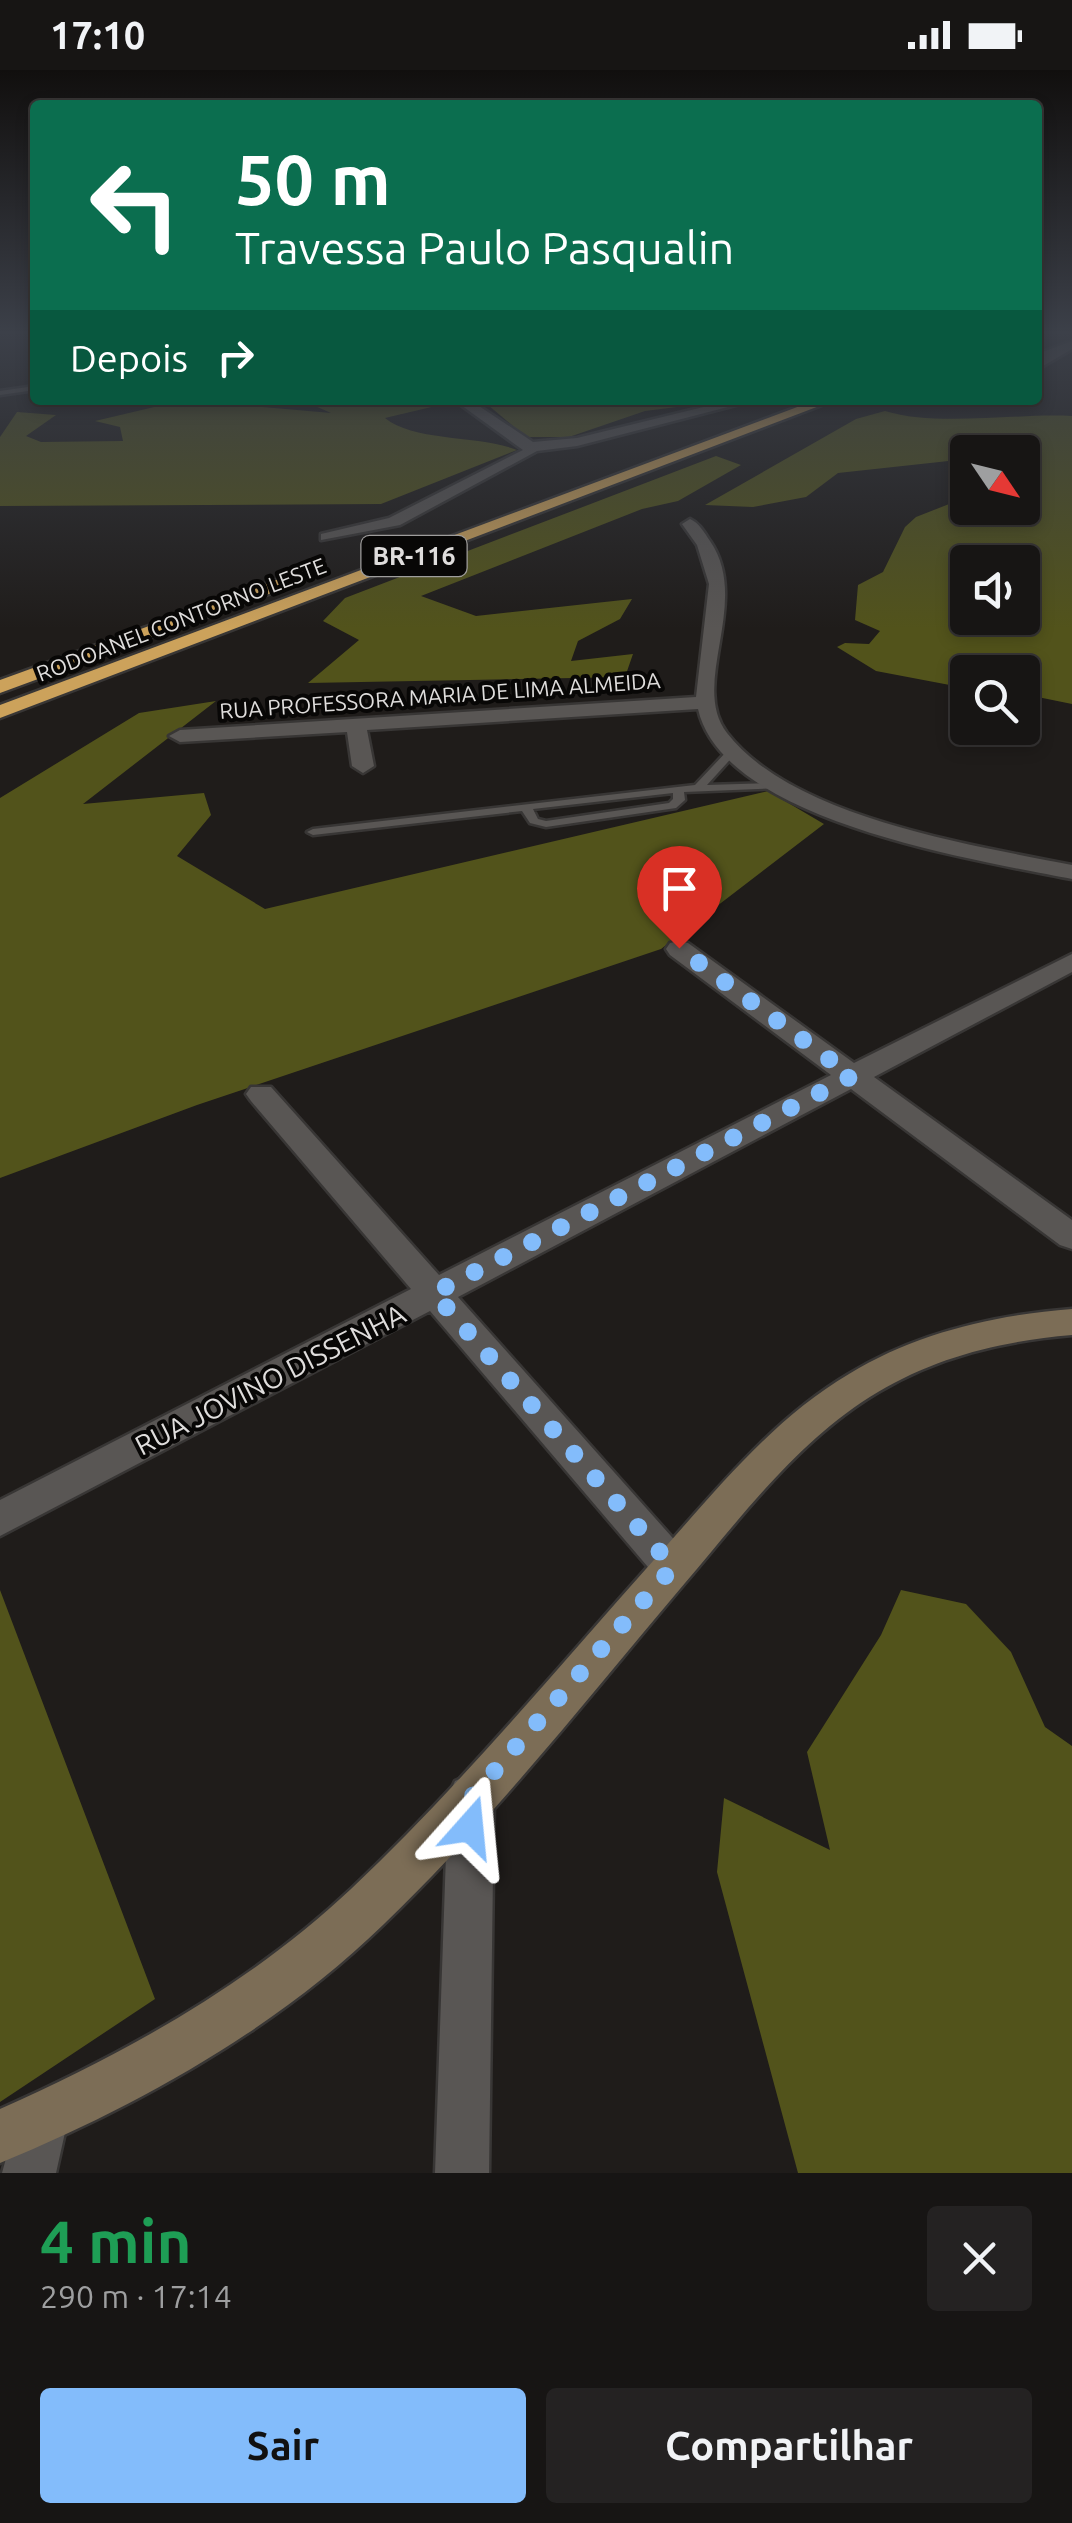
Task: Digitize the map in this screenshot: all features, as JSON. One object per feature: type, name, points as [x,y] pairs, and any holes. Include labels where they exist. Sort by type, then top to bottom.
[{"type":"highway","points":[[503,502],[692,433]]},
{"type":"highway","name":"RODOANEL CONTORNO LESTE","points":[[0,712],[740,433]]},
{"type":"highway","name":"RODOANEL CONTORNO LESTE","points":[[0,686],[298,577]]},
{"type":"street","points":[[510,433],[530,447],[613,433]]},
{"type":"street","points":[[327,537],[379,527],[414,513],[516,462],[530,452],[530,447]]},
{"type":"street","points":[[690,524],[705,542],[718,569],[703,704],[714,730],[746,768],[821,809],[897,834],[1072,872]]},
{"type":"street","name":"RUA PROFESSORA MARIA DE LIMA ALMEIDA","points":[[180,736],[703,704]]},
{"type":"street","points":[[356,725],[362,766]]},
{"type":"street","points":[[679,948],[1072,1237]]},
{"type":"street","name":"RUA JOVINO DISSENHA","points":[[0,1519],[1072,962]]},
{"type":"street","points":[[261,1094],[673,1567]]},
{"type":"street","points":[[29,2173],[20,2128],[174,2049],[268,1987],[345,1927],[408,1868],[673,1567],[795,1435],[836,1400],[880,1372],[959,1340],[1008,1328],[1072,1322]]},
{"type":"street","points":[[462,2173],[471,1798]]},
{"type":"lane","points":[[699,787],[732,752]]},
{"type":"lane","points":[[313,832],[678,789],[774,786]]},
{"type":"lane","points":[[526,807],[534,821],[546,824],[672,806],[680,800],[678,789]]},
{"type":"shaded area","points":[[3,433],[30,433],[26,436],[41,442],[123,441],[121,433],[422,433],[517,450],[381,504],[0,506]]},
{"type":"shaded area","points":[[521,433],[580,433],[569,437],[526,437]]},
{"type":"shaded area","points":[[831,433],[1072,433],[1072,704],[1040,697],[1040,655],[950,655],[950,685],[876,671],[837,647],[845,643],[869,644],[880,631],[855,620],[858,585],[883,572],[905,527],[916,517],[950,504],[950,525],[1040,525],[1040,435],[950,435],[950,461],[838,473],[806,497],[753,507],[705,505]]},
{"type":"shaded area","points":[[716,456],[741,465],[678,501],[642,509],[421,596],[476,616],[632,599],[620,619],[578,641],[571,661],[633,654],[625,677],[308,683],[359,640],[323,621],[345,598]]},
{"type":"shaded area","points":[[216,701],[83,804],[204,793],[211,815],[177,856],[265,909],[768,791],[824,824],[661,949],[197,1105],[0,1178],[0,798],[139,713]]},
{"type":"shaded area","points":[[0,1590],[155,1999],[0,2102]]},
{"type":"shaded area","points":[[901,1590],[966,1604],[1011,1652],[1045,1727],[1072,1746],[1072,2173],[798,2173],[717,1872],[724,1798],[830,1850],[807,1752],[881,1635]]},
{"type":"route","points":[[470,1827],[471,1798],[673,1567],[434,1293],[852,1076],[679,948]]}]
